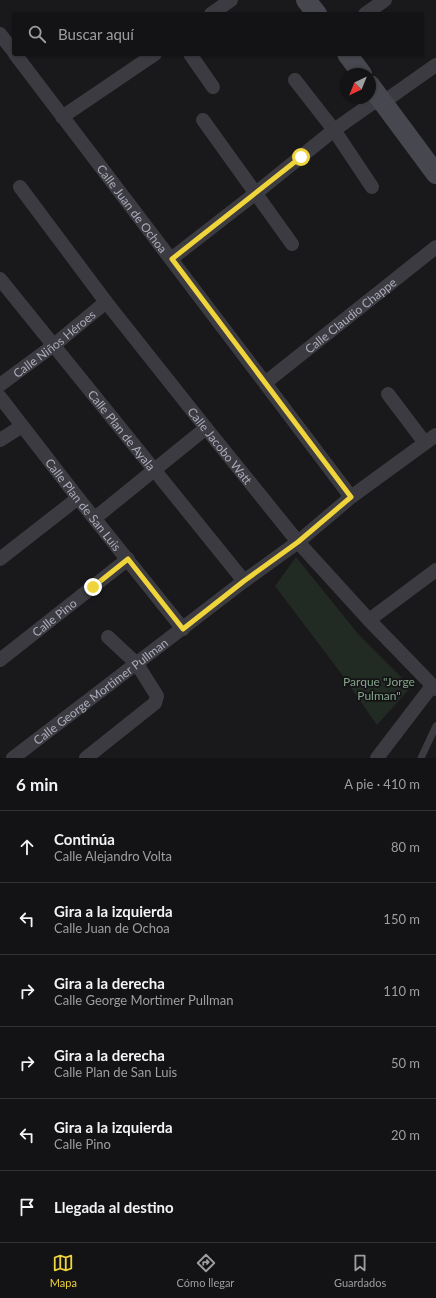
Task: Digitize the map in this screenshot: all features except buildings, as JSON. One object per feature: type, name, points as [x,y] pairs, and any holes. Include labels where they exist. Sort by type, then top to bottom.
[{"type":"street","points":[[214,12],[231,0]]},
{"type":"street","points":[[306,0],[315,12]]},
{"type":"street","points":[[368,12],[385,0]]},
{"type":"street","name":"Calle Juan de Ochoa","points":[[0,34],[12,49]]},
{"type":"street","name":"Calle Juan de Ochoa","points":[[17,56],[351,497]]},
{"type":"street","points":[[62,117],[152,56]]},
{"type":"street","points":[[191,56],[213,87]]},
{"type":"street","points":[[348,56],[358,68]]},
{"type":"street","points":[[172,259],[334,130],[370,104],[382,101],[392,96],[436,65]]},
{"type":"street","points":[[295,80],[334,130],[372,187]]},
{"type":"street","points":[[376,94],[436,172]]},
{"type":"street","points":[[203,120],[292,244]]},
{"type":"street","name":"Calle Jacobo Watt","points":[[20,187],[106,302],[298,542],[369,620],[434,688]]},
{"type":"street","name":"Calle Claudio Chappe","points":[[266,383],[436,247]]},
{"type":"street","name":"Calle Plan de Ayala","points":[[0,279],[244,581]]},
{"type":"street","name":"Calle Niños Héroes","points":[[0,385],[54,345],[106,302]]},
{"type":"street","points":[[388,394],[431,439]]},
{"type":"street","name":"Calle Plan de San Luis","points":[[0,397],[78,498],[183,629]]},
{"type":"street","points":[[0,440],[22,426]]},
{"type":"street","points":[[95,518],[206,428]]},
{"type":"street","name":"Calle George Mortimer Pullman","points":[[12,758],[244,581],[298,542],[351,497],[431,439]]},
{"type":"street","points":[[0,559],[78,498]]},
{"type":"street","name":"Calle Pino","points":[[0,660],[128,559]]},
{"type":"street","points":[[369,620],[436,570]]},
{"type":"street","points":[[86,758],[155,703],[157,696],[137,664],[108,637]]},
{"type":"street","points":[[377,758],[434,688]]},
{"type":"lane","points":[[421,758],[436,726]]},
{"type":"green space","name":"Parque \"Jorge Pulman\"","points":[[296,557],[359,635],[411,687],[377,725],[340,672],[275,586]]},
{"type":"route","points":[[93,587],[128,559],[183,629],[244,581],[298,542],[351,497],[172,259],[301,157]]}]
